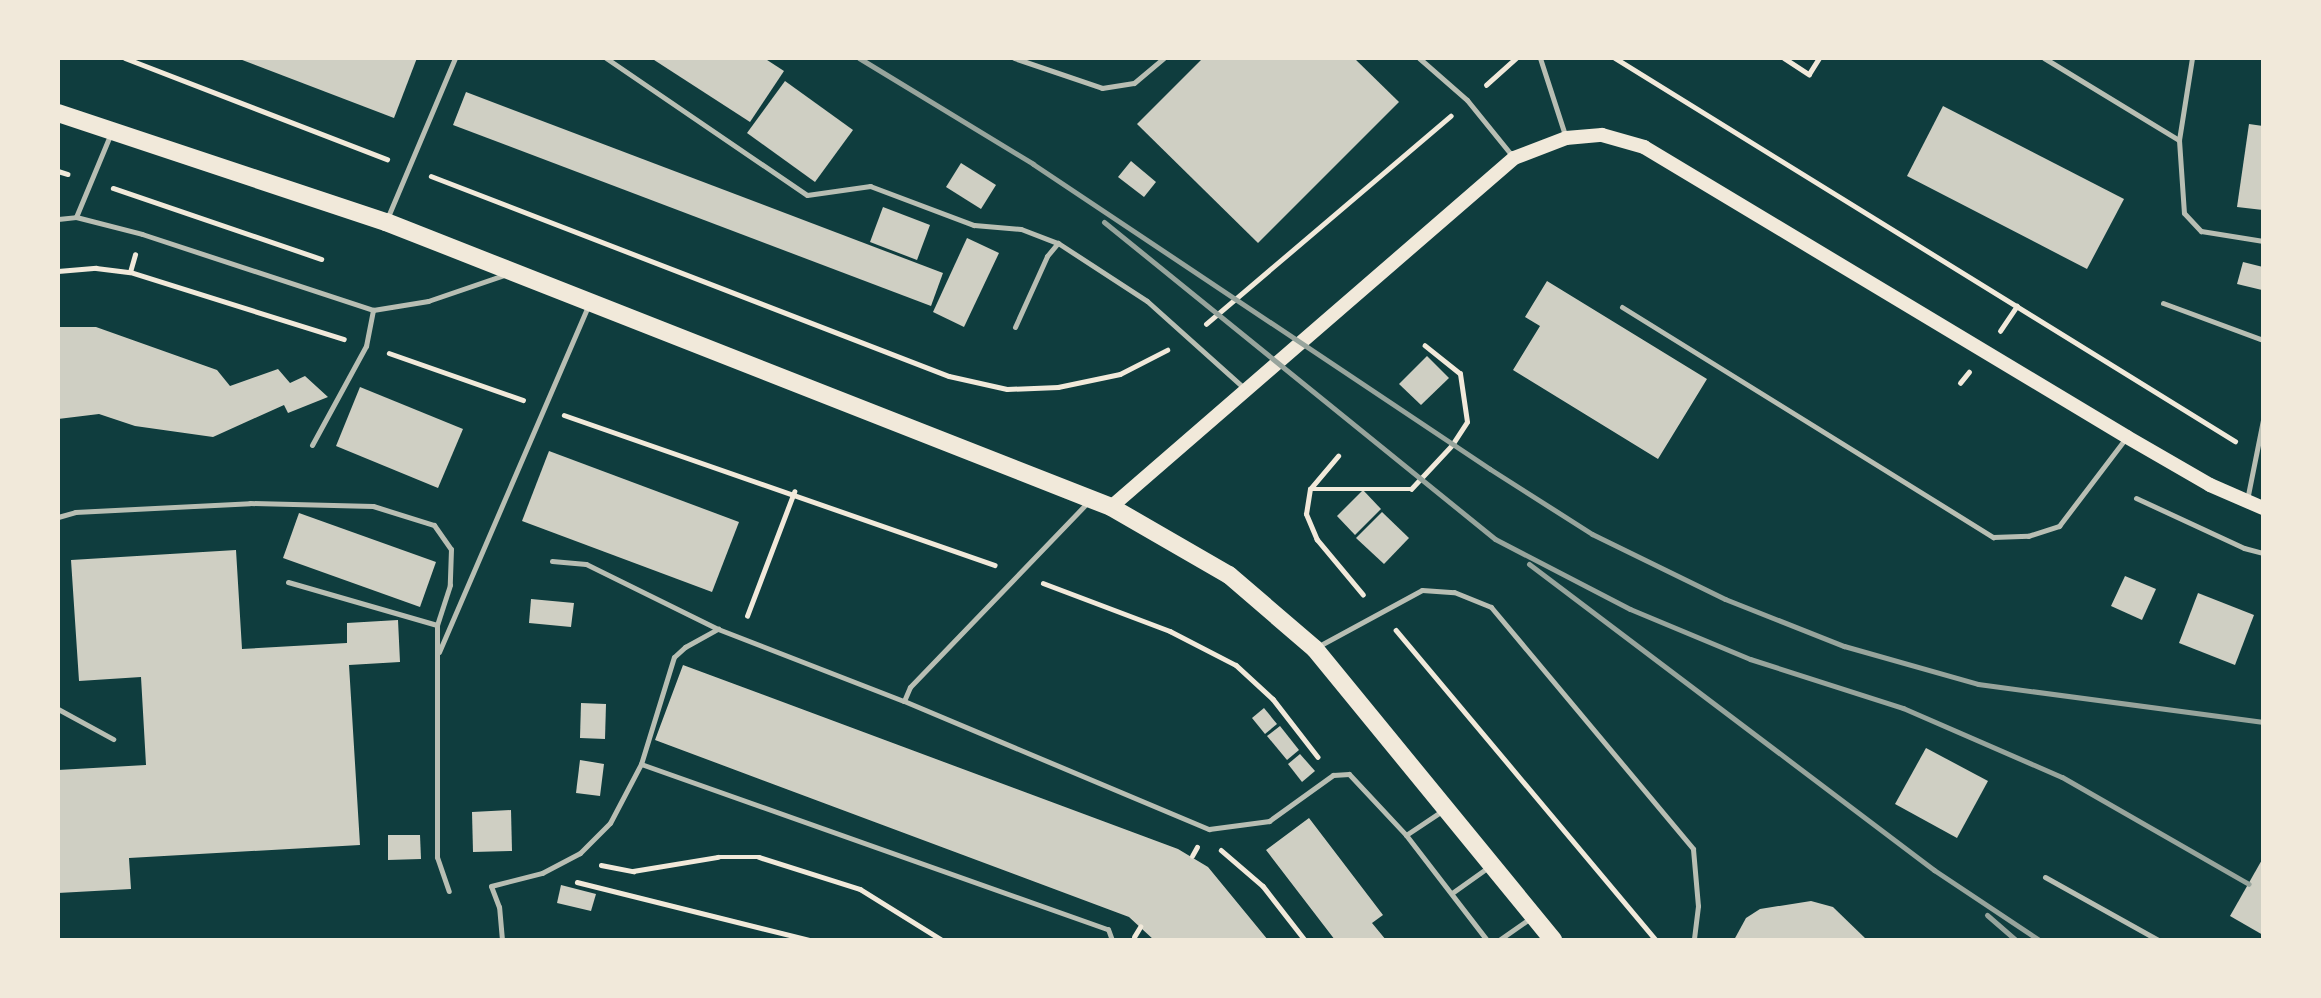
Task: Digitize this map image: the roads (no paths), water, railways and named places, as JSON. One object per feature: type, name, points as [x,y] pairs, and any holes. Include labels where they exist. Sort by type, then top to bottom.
[{"type":"main road","points":[[58,113],[113,128],[386,222],[1111,507],[1229,575],[1315,649],[1448,808],[1553,940]]},
{"type":"main road","points":[[1111,507],[1514,158],[1566,138],[1602,135],[1644,147],[2127,437],[2247,503],[2263,508]]},
{"type":"lane","points":[[386,222],[455,58]]},
{"type":"lane","points":[[606,58],[807,195],[870,186],[974,225],[1021,229],[1058,243],[1147,301],[1190,336],[1246,391]]},
{"type":"lane","points":[[1014,58],[1102,88],[1134,83],[1164,58]]},
{"type":"lane","points":[[1419,58],[1468,100],[1514,158]]},
{"type":"lane","points":[[1540,58],[1566,138]]},
{"type":"lane","points":[[2044,58],[2179,140]]},
{"type":"lane","points":[[2192,58],[2179,140],[2188,220],[2201,231],[2263,241]]},
{"type":"lane","points":[[76,217],[113,128]]},
{"type":"lane","points":[[58,219],[76,217],[142,234],[373,310],[428,301],[515,271]]},
{"type":"lane","points":[[1016,327],[1047,256],[1058,243]]},
{"type":"lane","points":[[437,655],[590,301]]},
{"type":"lane","points":[[2163,303],[2263,340]]},
{"type":"lane","points":[[1622,307],[1993,537],[2028,536],[2059,526],[2127,437]]},
{"type":"lane","points":[[312,445],[366,346],[373,310]]},
{"type":"lane","points":[[2247,503],[2263,420]]},
{"type":"lane","points":[[904,701],[910,687],[1021,575],[1091,498]]},
{"type":"lane","points":[[2136,498],[2244,548],[2263,553]]},
{"type":"lane","points":[[58,517],[75,512],[250,503],[373,506],[434,525],[451,549],[450,585],[437,625],[437,857],[449,891]]},
{"type":"lane","points":[[552,561],[586,564],[718,629],[904,701],[1209,829],[1269,821],[1333,775],[1349,774],[1406,835],[1488,940]]},
{"type":"lane","points":[[288,582],[437,625]]},
{"type":"lane","points":[[1315,649],[1422,590],[1454,592],[1491,607],[1693,849],[1698,906],[1694,940]]},
{"type":"lane","points":[[502,940],[499,907],[491,886],[542,873],[580,853],[610,823],[641,764],[674,657],[718,629]]},
{"type":"lane","points":[[58,709],[113,739]]},
{"type":"lane","points":[[641,764],[1108,929],[1112,940]]},
{"type":"lane","points":[[1406,835],[1448,808]]},
{"type":"lane","points":[[1452,893],[1492,864]]},
{"type":"lane","points":[[2045,877],[2158,940]]},
{"type":"lane","points":[[1499,940],[1534,916]]},
{"type":"railway","points":[[859,58],[1033,164],[1592,534],[1725,599],[1844,646],[1978,684],[2263,722]]},
{"type":"railway","points":[[1104,222],[1495,539],[1630,609],[1750,659],[1903,708],[2062,777],[2249,884]]},
{"type":"railway","points":[[1529,564],[1934,870],[2039,940]]},
{"type":"railway","points":[[1987,915],[2016,940]]}]
